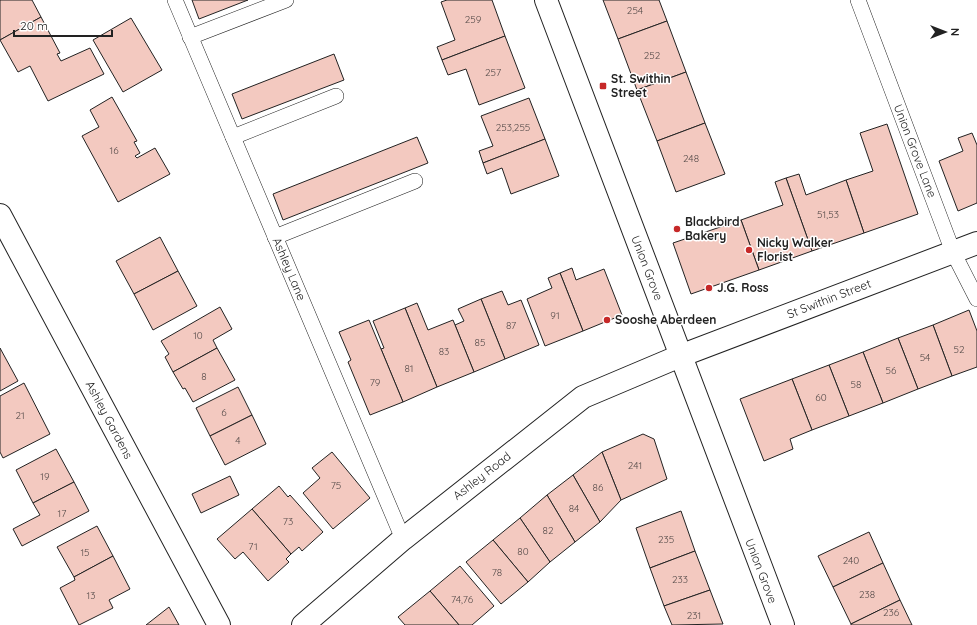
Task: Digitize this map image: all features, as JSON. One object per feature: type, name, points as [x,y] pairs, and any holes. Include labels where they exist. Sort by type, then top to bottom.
[{"type":"street","name":"Union Grove","points":[[546,0],[783,625]]},
{"type":"street","name":"Ashley Gardens","points":[[0,215],[8,249],[219,625]]},
{"type":"street","name":"St Swithin Street","points":[[680,356],[977,243]]},
{"type":"street","name":"Ashley Road","points":[[303,625],[403,539],[583,397],[680,356]]},
{"type":"lane","name":"Ashley Lane","points":[[175,0],[403,539]]},
{"type":"lane","points":[[190,37],[286,0]]},
{"type":"lane","name":"Union Grove Lane","points":[[858,0],[953,252],[977,299]]},
{"type":"lane","points":[[233,137],[336,96]]},
{"type":"lane","points":[[275,237],[415,181]]},
{"type":"building","points":[[0,0],[32,0],[41,17],[0,40]]},
{"type":"building","points":[[192,0],[248,0],[199,19]]},
{"type":"building","points":[[447,0],[492,0],[505,36],[442,60],[437,47],[455,40],[441,2]]},
{"type":"building","points":[[603,0],[659,0],[667,21],[618,39]]},
{"type":"building","points":[[41,17],[60,53],[57,54],[61,61],[90,48],[104,74],[48,101],[30,66],[18,72],[0,40]]},
{"type":"building","points":[[131,18],[162,70],[123,92],[93,40]]},
{"type":"building","points":[[667,21],[686,72],[637,90],[618,39]]},
{"type":"building","points":[[505,36],[525,88],[479,105],[466,69],[448,75],[442,60]]},
{"type":"building","points":[[334,54],[344,80],[242,119],[232,94]]},
{"type":"building","points":[[686,72],[705,123],[657,141],[637,90]]},
{"type":"building","points":[[112,97],[137,141],[134,142],[140,153],[135,156],[137,158],[155,148],[170,174],[118,202],[82,136],[99,127],[90,110]]},
{"type":"building","points":[[529,98],[545,139],[483,163],[479,151],[493,146],[481,116]]},
{"type":"building","points":[[705,123],[725,174],[676,192],[657,141]]},
{"type":"building","points":[[887,124],[918,214],[864,233],[846,180],[873,171],[860,133]]},
{"type":"building","points":[[972,133],[977,145],[977,203],[958,211],[939,161],[963,151],[958,138]]},
{"type":"building","points":[[417,137],[428,163],[283,220],[273,194]]},
{"type":"building","points":[[545,139],[559,176],[511,194],[502,168],[487,174],[483,163]]},
{"type":"building","points":[[799,174],[806,195],[846,180],[864,233],[812,251],[786,178]]},
{"type":"building","points":[[786,178],[812,251],[759,270],[741,220],[783,205],[775,182]]},
{"type":"building","points":[[741,220],[759,270],[691,294],[673,243]]},
{"type":"building","points":[[160,237],[178,271],[134,294],[116,261]]},
{"type":"building","points":[[572,268],[576,280],[604,269],[622,315],[583,331],[560,273]]},
{"type":"building","points":[[178,271],[197,306],[153,330],[134,294]]},
{"type":"building","points":[[560,273],[583,331],[545,346],[527,299],[552,288],[548,278]]},
{"type":"building","points":[[502,291],[508,305],[521,300],[539,345],[505,359],[481,299]]},
{"type":"building","points":[[481,299],[505,359],[474,372],[455,325],[464,321],[458,309]]},
{"type":"building","points":[[417,303],[428,330],[453,320],[474,372],[437,387],[405,308]]},
{"type":"building","points":[[220,307],[232,329],[213,340],[217,348],[173,372],[165,357],[169,354],[161,341]]},
{"type":"building","points":[[405,308],[437,387],[403,402],[381,349],[384,348],[373,321]]},
{"type":"building","points":[[969,310],[977,331],[977,367],[952,376],[933,325]]},
{"type":"building","points":[[369,320],[403,402],[370,415],[348,362],[351,360],[339,332]]},
{"type":"building","points":[[933,325],[952,376],[918,389],[898,338]]},
{"type":"building","points":[[898,338],[918,389],[883,403],[863,352]]},
{"type":"building","points":[[0,348],[18,381],[0,391]]},
{"type":"building","points":[[217,348],[235,380],[193,402],[173,372]]},
{"type":"building","points":[[863,352],[883,403],[849,416],[829,365]]},
{"type":"building","points":[[829,365],[849,416],[812,430],[792,379]]},
{"type":"building","points":[[792,379],[812,430],[790,439],[793,449],[764,461],[740,399]]},
{"type":"building","points":[[24,383],[50,434],[3,458],[0,452],[0,396]]},
{"type":"building","points":[[238,387],[252,415],[210,436],[196,408]]},
{"type":"building","points":[[252,415],[266,444],[225,465],[210,436]]},
{"type":"building","points":[[643,434],[654,439],[667,479],[621,500],[602,452]]},
{"type":"building","points":[[56,449],[74,482],[33,503],[16,470]]},
{"type":"building","points":[[332,452],[370,498],[333,529],[303,493],[320,478],[312,468]]},
{"type":"building","points":[[602,452],[621,500],[600,522],[573,475]]},
{"type":"building","points":[[573,475],[600,522],[575,542],[547,495]]},
{"type":"building","points":[[230,476],[239,495],[201,513],[192,494]]},
{"type":"building","points":[[74,482],[89,511],[22,546],[13,529],[40,515],[33,503]]},
{"type":"building","points":[[279,486],[288,497],[290,495],[323,532],[302,551],[299,547],[291,554],[252,509]]},
{"type":"building","points":[[547,495],[575,542],[550,562],[520,518]]},
{"type":"building","points":[[252,509],[291,554],[286,559],[289,562],[268,581],[243,552],[235,559],[217,539]]},
{"type":"building","points":[[681,511],[695,551],[650,568],[636,528]]},
{"type":"building","points":[[520,518],[550,562],[528,582],[493,540]]},
{"type":"building","points":[[97,526],[113,556],[74,577],[57,547]]},
{"type":"building","points":[[869,532],[883,563],[833,587],[818,556]]},
{"type":"building","points":[[493,540],[528,582],[501,604],[466,562]]},
{"type":"building","points":[[695,551],[710,590],[664,606],[650,568]]},
{"type":"building","points":[[113,556],[130,589],[109,600],[113,608],[79,625],[60,588],[75,580],[74,577]]},
{"type":"building","points":[[883,563],[900,600],[851,624],[833,587]]},
{"type":"building","points":[[460,566],[494,606],[472,625],[459,625],[430,591]]},
{"type":"building","points":[[710,590],[723,624],[672,625],[664,606]]},
{"type":"building","points":[[430,591],[459,625],[405,625],[398,617]]},
{"type":"building","points":[[900,600],[912,625],[851,625],[851,624]]},
{"type":"building","points":[[169,607],[179,625],[146,625]]},
{"type":"place","name":"St. Swithin Street","points":[[603,86]]},
{"type":"place","name":"Blackbird Bakery","points":[[677,229]]},
{"type":"place","name":"Nicky Walker Florist","points":[[749,250]]},
{"type":"place","name":"J.G. Ross","points":[[709,288]]},
{"type":"place","name":"Sooshe Aberdeen","points":[[607,320]]}]
